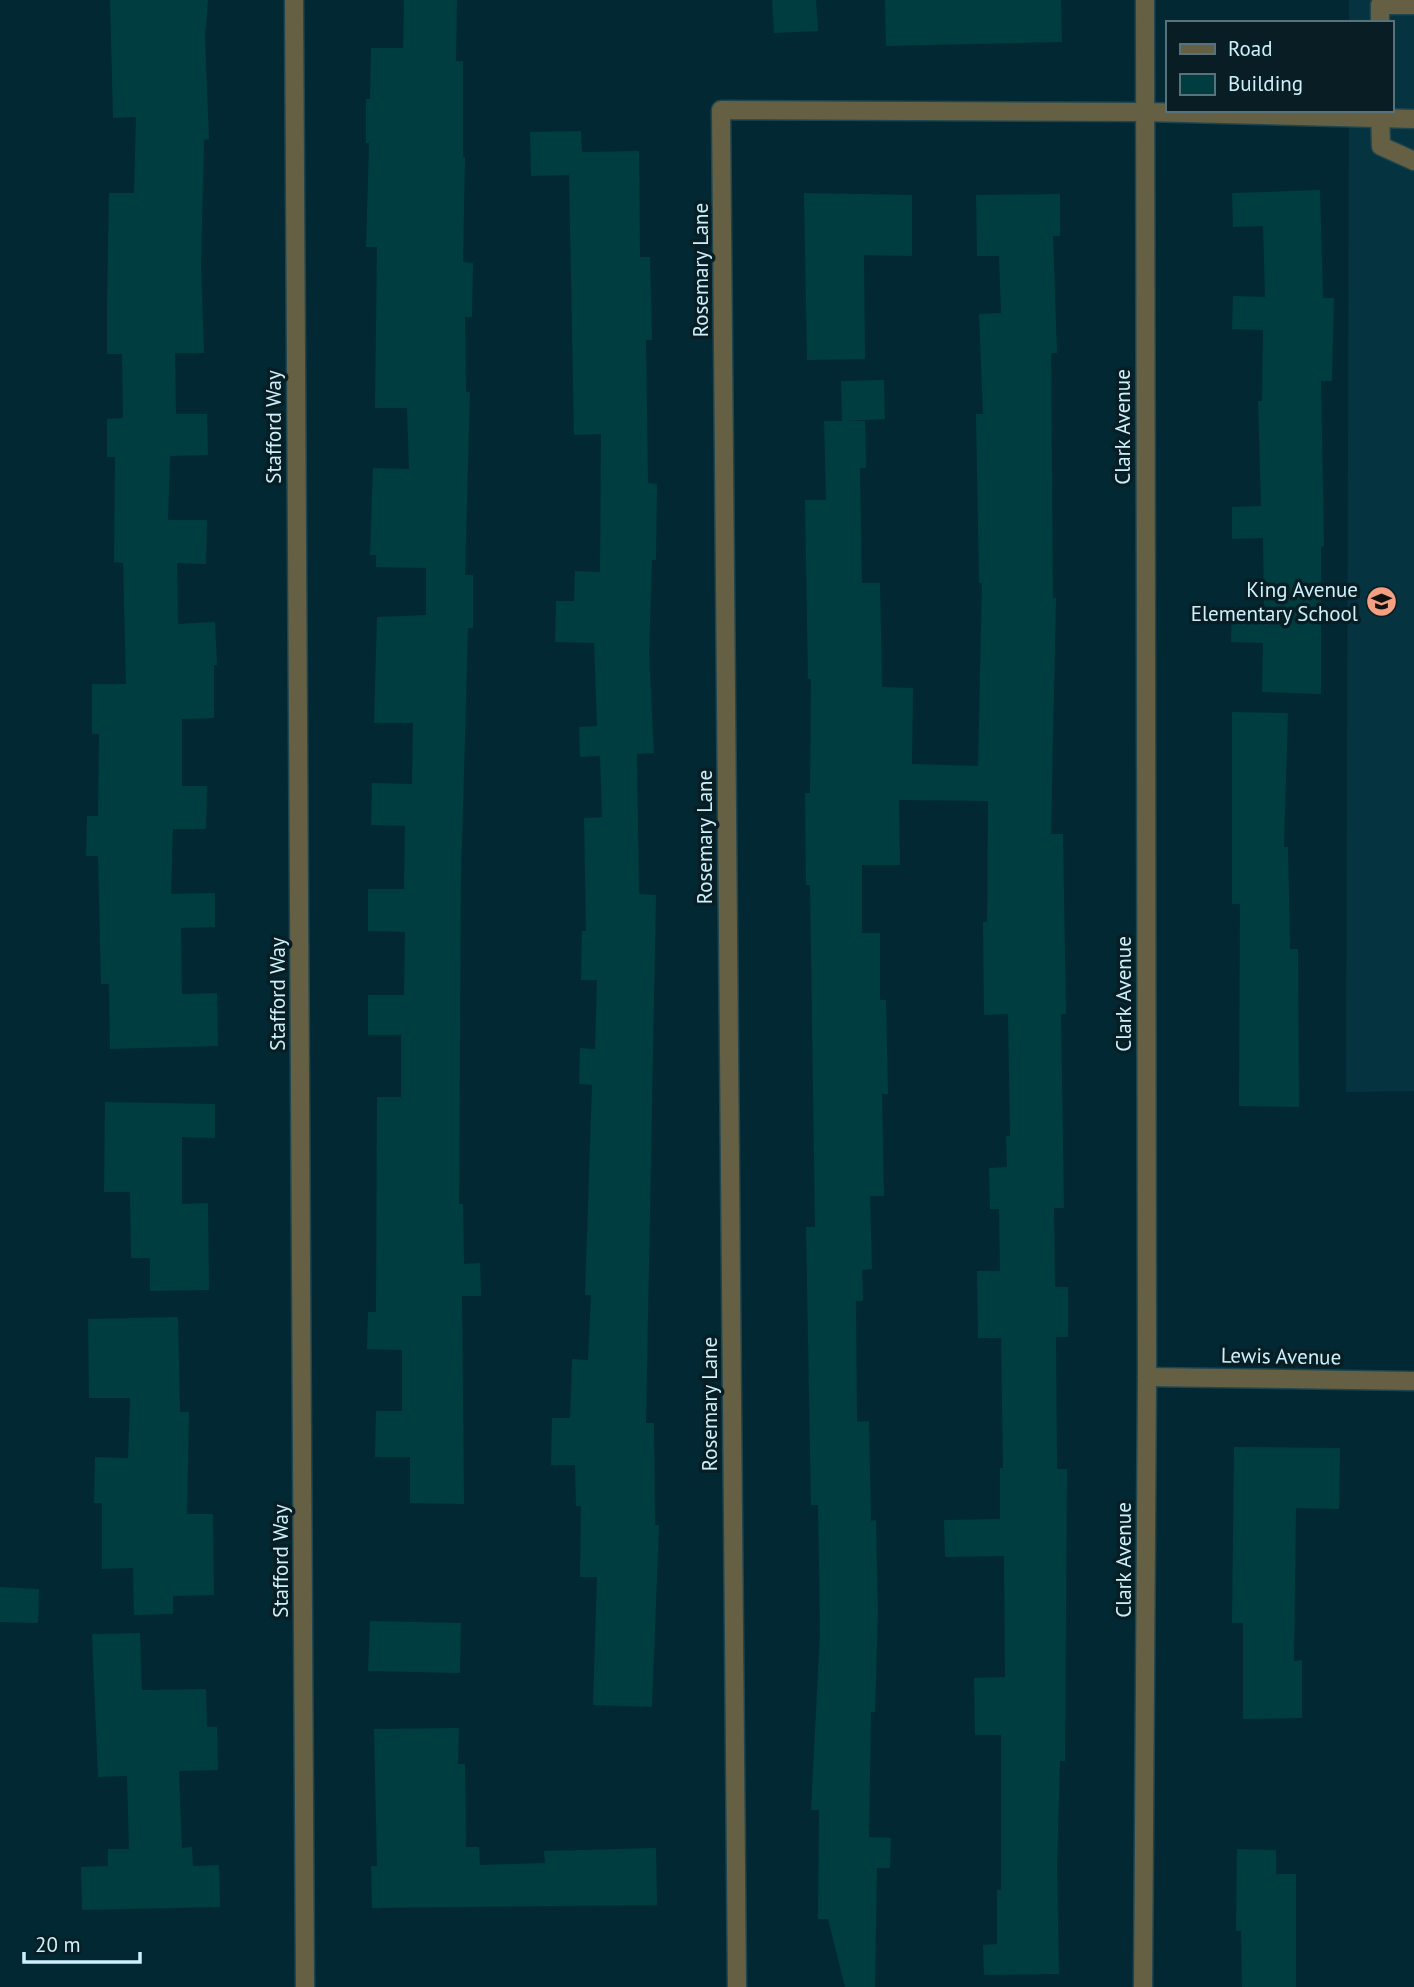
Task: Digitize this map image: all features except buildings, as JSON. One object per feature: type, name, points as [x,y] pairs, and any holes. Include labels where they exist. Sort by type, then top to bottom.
[{"type":"street","name":"Stafford Way","points":[[294,0],[305,1987]]},
{"type":"street","name":"Clark Avenue","points":[[1143,1987],[1147,1377],[1145,0]]},
{"type":"street","points":[[1380,21],[1380,5],[1414,5]]},
{"type":"street","name":"Rosemary Lane","points":[[737,1987],[721,110],[1145,112]]},
{"type":"street","points":[[1145,112],[1380,114],[1414,119]]},
{"type":"street","points":[[1380,114],[1381,146],[1414,161]]},
{"type":"street","name":"Lewis Avenue","points":[[1147,1377],[1414,1381]]},
{"type":"shaded area","name":"King Avenue Elementary School","points":[[1349,0],[1414,0],[1414,1091],[1346,1092],[1349,112],[1393,112],[1393,21],[1349,21]]},
{"type":"place","name":"King Avenue Elementary School","points":[[1381,601]]}]
